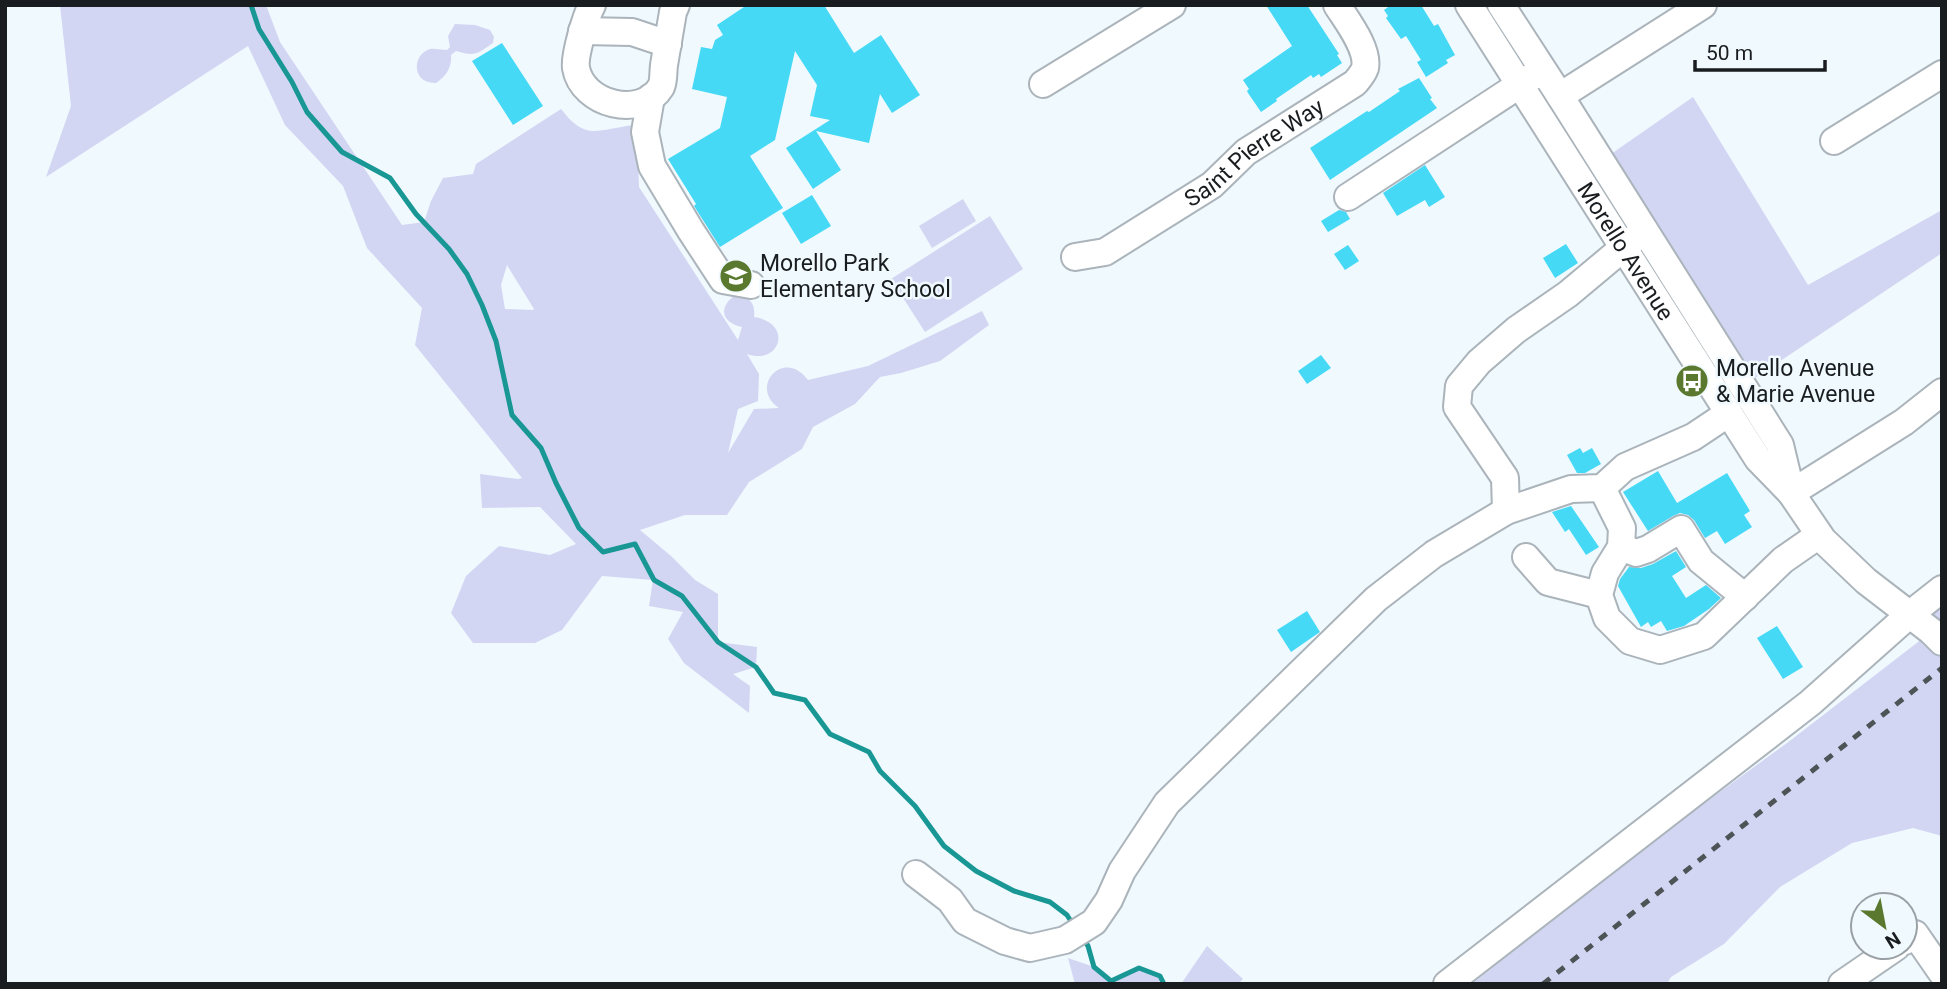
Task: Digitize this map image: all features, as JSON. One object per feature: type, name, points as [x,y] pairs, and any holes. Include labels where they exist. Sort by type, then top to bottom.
[{"type":"street","points":[[593,5],[586,15],[575,67],[584,86],[601,100],[619,106],[651,97],[662,85],[676,5]]},
{"type":"street","points":[[1043,84],[1172,5]]},
{"type":"street","name":"Saint Pierre Way","points":[[1075,257],[1105,252],[1116,246],[1212,185],[1246,152],[1355,82],[1364,71],[1366,57],[1337,5]]},
{"type":"street","name":"Morello Avenue","points":[[1469,5],[1758,459],[1791,493],[1823,540],[1866,581],[1942,642]]},
{"type":"street","name":"Morello Avenue","points":[[1500,5],[1544,70],[1780,445],[1791,493]]},
{"type":"street","points":[[1560,96],[1703,5]]},
{"type":"street","points":[[582,32],[632,32],[668,44]]},
{"type":"street","points":[[1348,197],[1544,70]]},
{"type":"street","points":[[1834,141],[1942,74]]},
{"type":"street","points":[[651,97],[645,132],[653,166],[723,280],[751,285]]},
{"type":"street","points":[[1506,511],[1505,478],[1457,407],[1459,386],[1479,362],[1516,330],[1568,294],[1645,231]]},
{"type":"street","points":[[1791,493],[1904,422],[1942,392]]},
{"type":"street","points":[[916,874],[950,900],[965,921],[1005,941],[1030,948],[1065,940],[1094,922],[1109,900],[1122,872],[1167,803],[1376,599],[1434,554],[1506,511],[1571,489],[1602,488],[1625,467],[1693,437],[1729,413]]},
{"type":"street","points":[[1602,488],[1622,528],[1621,547],[1605,573],[1599,595],[1607,618],[1630,641],[1660,650],[1704,636],[1815,529]]},
{"type":"street","points":[[1621,547],[1636,552],[1648,549],[1681,529],[1701,561],[1745,597]]},
{"type":"street","points":[[1526,556],[1549,582],[1599,595]]},
{"type":"street","points":[[1447,984],[1810,703],[1942,589]]},
{"type":"street","points":[[1919,940],[1942,973]]},
{"type":"street","points":[[1842,984],[1876,961]]},
{"type":"shaded area","points":[[60,5],[266,5],[280,42],[402,225],[424,222],[443,178],[473,174],[476,164],[561,109],[578,126],[592,131],[633,125],[637,131],[639,187],[738,340],[742,327],[730,322],[724,314],[726,305],[734,296],[743,296],[750,300],[754,317],[767,321],[778,335],[778,342],[768,354],[747,354],[759,374],[758,401],[738,409],[728,453],[754,409],[779,408],[770,399],[767,390],[768,381],[780,369],[799,371],[808,380],[868,366],[982,311],[989,325],[940,361],[880,377],[855,404],[813,427],[802,449],[749,482],[727,515],[685,515],[640,530],[695,580],[718,594],[718,642],[757,647],[756,667],[733,674],[750,686],[749,713],[684,663],[668,639],[683,612],[649,606],[653,580],[602,576],[562,630],[535,643],[473,643],[451,613],[466,576],[499,546],[550,555],[576,544],[540,507],[482,508],[480,474],[522,478],[415,345],[422,308],[367,248],[343,186],[285,125],[248,46],[46,177],[71,106]],"holes":[[[507,265],[534,309],[505,309],[501,285]]]},
{"type":"shaded area","points":[[455,24],[475,25],[490,30],[494,37],[493,43],[476,53],[456,51],[451,55],[448,71],[436,83],[422,79],[417,68],[420,57],[430,49],[447,50],[450,47],[448,36]]},
{"type":"shaded area","points":[[1693,97],[1808,285],[1942,210],[1942,253],[1743,386],[1601,161]]},
{"type":"shaded area","points":[[963,199],[976,221],[932,248],[919,226]]},
{"type":"shaded area","points":[[990,216],[1023,269],[925,332],[891,279]]},
{"type":"shaded area","points":[[1942,589],[1942,836],[1913,828],[1852,843],[1780,887],[1724,944],[1671,977],[1667,984],[1472,984],[1629,858],[1787,743],[1931,632],[1909,615]]},
{"type":"shaded area","points":[[1207,946],[1243,979],[1238,984],[1181,984]]},
{"type":"shaded area","points":[[1068,958],[1094,967],[1111,981],[1139,968],[1160,976],[1164,984],[1075,984]]},
{"type":"building","points":[[747,5],[824,5],[854,53],[881,35],[920,95],[892,113],[880,94],[869,143],[816,131],[841,170],[813,189],[786,148],[830,120],[810,116],[817,85],[795,51],[775,140],[750,156],[783,208],[720,247],[668,159],[720,128],[727,97],[692,89],[701,47],[712,49],[715,40],[723,35],[717,25]]},
{"type":"building","points":[[1266,5],[1307,5],[1342,63],[1321,77],[1319,74],[1313,78],[1311,75],[1261,112],[1243,80],[1292,46]]},
{"type":"building","points":[[1391,5],[1421,5],[1434,26],[1438,24],[1455,55],[1446,60],[1448,63],[1426,77],[1417,62],[1421,60],[1406,36],[1401,39],[1386,18],[1388,16],[1384,10]]},
{"type":"building","points":[[502,43],[543,106],[513,125],[472,61]]},
{"type":"building","points":[[1419,78],[1437,108],[1330,180],[1310,148]]},
{"type":"building","points":[[1425,165],[1445,197],[1429,207],[1425,200],[1397,216],[1383,193]]},
{"type":"building","points":[[812,195],[831,226],[801,244],[782,213]]},
{"type":"building","points":[[1339,210],[1346,212],[1350,219],[1328,232],[1321,221]]},
{"type":"building","points":[[1566,244],[1578,263],[1555,278],[1543,258]]},
{"type":"building","points":[[1348,245],[1359,261],[1345,270],[1334,254]]},
{"type":"building","points":[[1321,355],[1331,368],[1307,384],[1298,371]]},
{"type":"building","points":[[1580,448],[1583,453],[1592,448],[1601,464],[1585,473],[1577,473],[1567,455]]},
{"type":"building","points":[[1658,471],[1677,503],[1727,473],[1750,511],[1744,515],[1752,527],[1725,544],[1717,531],[1705,538],[1694,520],[1680,513],[1648,531],[1623,492]]},
{"type":"building","points":[[1571,506],[1599,547],[1586,555],[1569,529],[1565,532],[1552,512]]},
{"type":"building","points":[[1676,551],[1686,567],[1672,576],[1686,598],[1706,585],[1721,598],[1684,626],[1667,631],[1661,621],[1651,627],[1648,622],[1641,627],[1618,586],[1620,579],[1629,567],[1641,568],[1653,564]]},
{"type":"building","points":[[1307,611],[1320,632],[1291,652],[1277,630]]},
{"type":"building","points":[[1777,626],[1803,667],[1783,679],[1757,638]]},
{"type":"waterway","points":[[251,5],[259,29],[307,112],[342,152],[390,178],[416,214],[449,249],[467,274],[496,341],[512,415],[541,448],[579,528],[603,552],[635,544],[654,580],[682,596],[718,642],[756,667],[774,693],[805,700],[830,734],[869,752],[880,771],[915,806],[944,846],[976,871],[1014,891],[1050,902],[1067,915],[1074,926]]},
{"type":"waterway","points":[[1082,937],[1088,946],[1094,967],[1111,981],[1139,968],[1160,976],[1164,984]]},
{"type":"railway","points":[[1543,984],[1942,668]]},
{"type":"place","name":"Morello Park Elementary School","points":[[736,276]]},
{"type":"place","name":"Morello Avenue & Marie Avenue","points":[[1692,381]]}]
